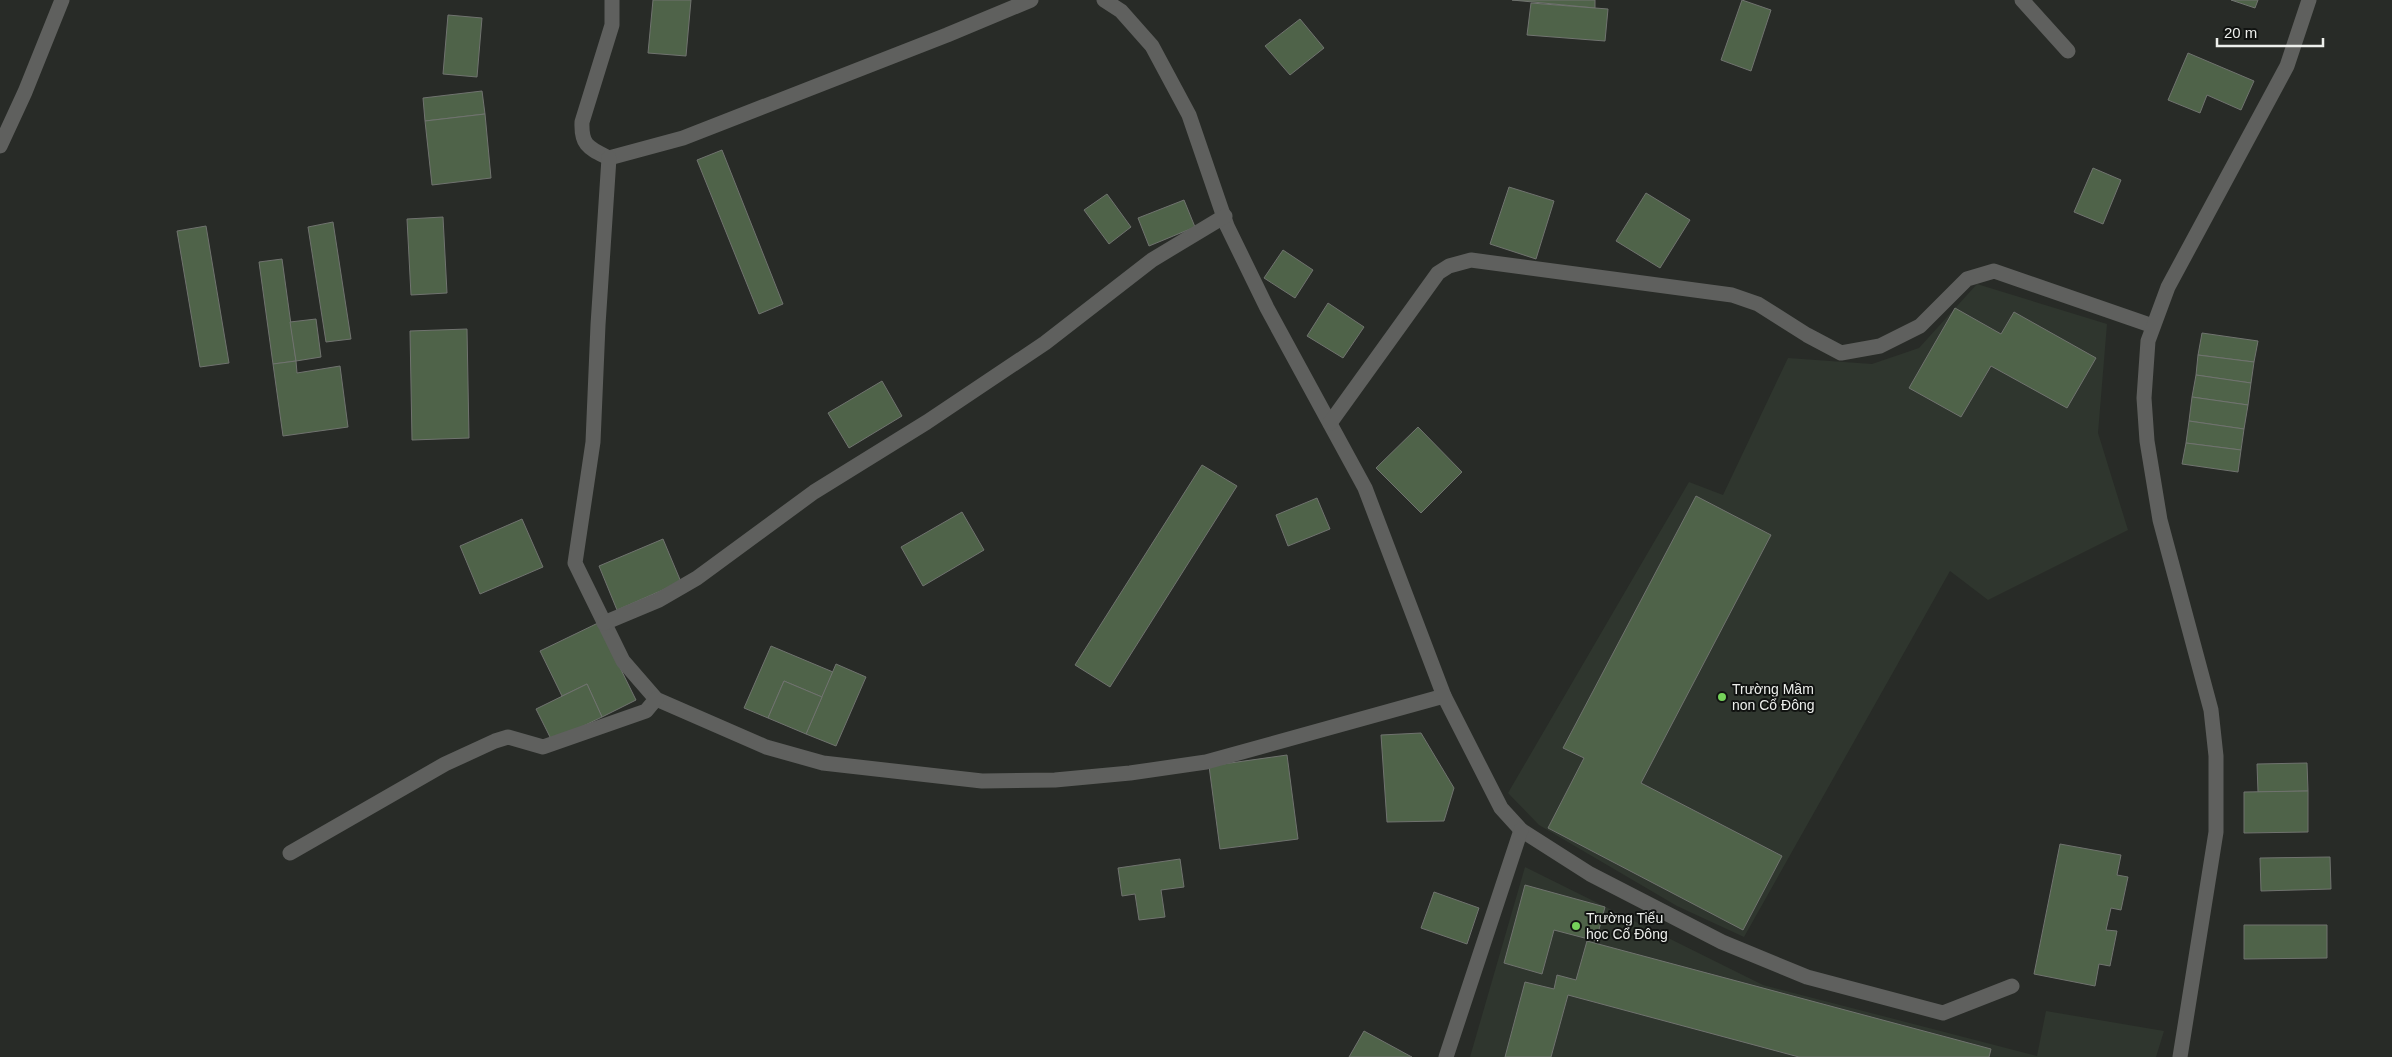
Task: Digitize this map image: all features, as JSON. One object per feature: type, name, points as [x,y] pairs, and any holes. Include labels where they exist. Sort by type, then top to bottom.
[{"type":"street","points":[[0,146],[25,92],[62,0]]},
{"type":"street","points":[[612,0],[612,25],[582,122],[581,134],[583,141],[589,148],[609,158],[683,138],[947,35],[1030,0]]},
{"type":"street","points":[[1104,0],[1121,11],[1152,46],[1189,115],[1227,226],[1267,308],[1365,488],[1444,696],[1501,808],[1521,830],[1590,874],[1722,942],[1807,977],[1943,1013],[2012,986]]},
{"type":"street","points":[[2022,0],[2068,51]]},
{"type":"street","points":[[2180,1057],[2216,832],[2216,756],[2211,710],[2160,520],[2147,441],[2144,398],[2148,341],[2168,287],[2287,66],[2309,0]]},
{"type":"street","points":[[609,158],[598,326],[593,442],[576,563],[623,661],[656,698],[766,747],[823,763],[982,781],[1055,780],[1130,773],[1206,762],[1444,696]]},
{"type":"street","points":[[604,623],[659,600],[698,578],[814,492],[927,422],[1045,344],[1152,260],[1225,216]]},
{"type":"street","points":[[1330,423],[1438,273],[1449,266],[1471,260],[1732,295],[1758,304],[1807,335],[1841,353],[1880,346],[1920,326],[1967,279],[1994,271],[2154,326]]},
{"type":"street","points":[[290,853],[445,764],[495,741],[508,737],[543,747],[646,711],[656,698]]},
{"type":"street","points":[[1446,1057],[1521,830]]},
{"type":"shaded area","name":"Trường Mầm non Cổ Đông","points":[[1977,284],[2107,324],[2098,433],[2128,530],[1988,600],[1950,571],[1744,937],[1677,906],[1539,825],[1508,793],[1689,482],[1723,495],[1788,358],[1872,364],[1919,348]]},
{"type":"shaded area","name":"Trường Tiểu học Cổ Đông","points":[[1525,867],[1763,985],[2037,1056],[2046,1011],[2164,1031],[2156,1057],[1470,1057]]},
{"type":"building","points":[[653,0],[691,0],[686,56],[648,53]]},
{"type":"building","points":[[1512,0],[1595,0],[1595,8]]},
{"type":"building","points":[[1742,0],[1771,10],[1751,71],[1721,60]]},
{"type":"building","points":[[2231,0],[2258,0],[2255,8]]},
{"type":"building","points":[[1531,3],[1608,9],[1605,41],[1527,35]]},
{"type":"building","points":[[448,15],[482,18],[477,77],[443,74]]},
{"type":"building","points":[[1300,19],[1324,48],[1290,75],[1265,46]]},
{"type":"building","points":[[2188,53],[2254,81],[2241,110],[2207,95],[2200,113],[2168,100]]},
{"type":"building","points":[[482,91],[485,114],[425,121],[423,98]]},
{"type":"building","points":[[485,114],[491,178],[432,185],[425,121]]},
{"type":"building","points":[[722,150],[783,304],[759,314],[697,160]]},
{"type":"building","points":[[2093,168],[2121,180],[2103,224],[2074,212]]},
{"type":"building","points":[[1509,187],[1554,201],[1536,259],[1490,244]]},
{"type":"building","points":[[1646,193],[1690,220],[1660,268],[1616,241]]},
{"type":"building","points":[[1107,194],[1131,227],[1109,244],[1084,210]]},
{"type":"building","points":[[1184,200],[1195,227],[1149,246],[1138,218]]},
{"type":"building","points":[[443,217],[447,293],[411,295],[407,219]]},
{"type":"building","points":[[333,222],[351,339],[326,342],[308,227]]},
{"type":"building","points":[[206,226],[229,363],[200,367],[177,231]]},
{"type":"building","points":[[1283,250],[1313,270],[1295,298],[1264,278]]},
{"type":"building","points":[[282,259],[296,361],[273,364],[259,262]]},
{"type":"building","points":[[1328,303],[1364,327],[1343,358],[1307,336]]},
{"type":"building","points":[[1955,308],[2001,334],[2014,312],[2096,358],[2067,408],[1991,366],[1961,417],[1909,388]]},
{"type":"building","points":[[316,319],[321,357],[296,361],[290,322]]},
{"type":"building","points":[[467,329],[469,438],[412,440],[410,331]]},
{"type":"building","points":[[2202,333],[2258,341],[2254,362],[2198,355]]},
{"type":"building","points":[[2198,355],[2254,362],[2251,383],[2196,375]]},
{"type":"building","points":[[296,361],[297,373],[340,366],[348,427],[283,436],[273,364]]},
{"type":"building","points":[[2196,375],[2251,383],[2248,405],[2192,397]]},
{"type":"building","points":[[882,381],[902,416],[849,448],[828,413]]},
{"type":"building","points":[[2192,397],[2248,405],[2244,429],[2189,421]]},
{"type":"building","points":[[2189,421],[2244,429],[2241,450],[2186,443]]},
{"type":"building","points":[[1418,427],[1462,472],[1421,513],[1376,468]]},
{"type":"building","points":[[2186,443],[2241,450],[2238,472],[2182,464]]},
{"type":"building","points":[[1202,465],[1237,486],[1110,687],[1075,665]]},
{"type":"building","points":[[1696,496],[1771,535],[1641,783],[1782,856],[1743,930],[1548,828],[1584,758],[1563,748]]},
{"type":"building","points":[[1317,498],[1330,529],[1288,546],[1276,515]]},
{"type":"building","points":[[962,512],[984,550],[923,586],[901,547]]},
{"type":"building","points":[[522,519],[543,567],[480,594],[460,546]]},
{"type":"building","points":[[663,539],[681,582],[617,610],[599,566]]},
{"type":"building","points":[[598,623],[636,700],[602,717],[587,684],[562,696],[540,651]]},
{"type":"building","points":[[771,646],[833,672],[822,697],[784,681],[768,718],[744,708]]},
{"type":"building","points":[[836,664],[866,677],[836,746],[806,734]]},
{"type":"building","points":[[784,681],[822,697],[806,734],[768,718]]},
{"type":"building","points":[[587,684],[602,717],[552,741],[536,709]]},
{"type":"building","points":[[1421,733],[1454,788],[1444,821],[1387,822],[1381,735]]},
{"type":"building","points":[[1287,755],[1298,839],[1220,849],[1209,766]]},
{"type":"building","points":[[2307,763],[2308,791],[2258,792],[2257,764]]},
{"type":"building","points":[[2308,791],[2308,832],[2244,833],[2244,792]]},
{"type":"building","points":[[2060,844],[2121,855],[2117,875],[2128,877],[2121,910],[2111,908],[2106,930],[2117,931],[2110,966],[2099,964],[2095,986],[2034,974]]},
{"type":"building","points":[[2330,857],[2331,889],[2261,891],[2260,858]]},
{"type":"building","points":[[1180,859],[1184,887],[1161,890],[1165,917],[1139,920],[1135,894],[1122,896],[1118,868]]},
{"type":"building","points":[[1525,885],[1605,907],[1596,941],[1554,930],[1542,974],[1504,963]]},
{"type":"building","points":[[1434,892],[1479,908],[1467,944],[1421,928]]},
{"type":"building","points":[[2244,925],[2327,925],[2327,958],[2244,959]]},
{"type":"building","points":[[1587,941],[1991,1049],[1989,1057],[1799,1057],[1568,995],[1551,1057],[1505,1057],[1525,982],[1554,989],[1557,975],[1576,980]]},
{"type":"building","points":[[1364,1031],[1410,1056],[1412,1057],[1349,1057]]},
{"type":"place","name":"Trường Mầm non Cổ Đông","points":[[1722,697]]},
{"type":"place","name":"Trường Tiểu học Cổ Đông","points":[[1576,926]]}]
